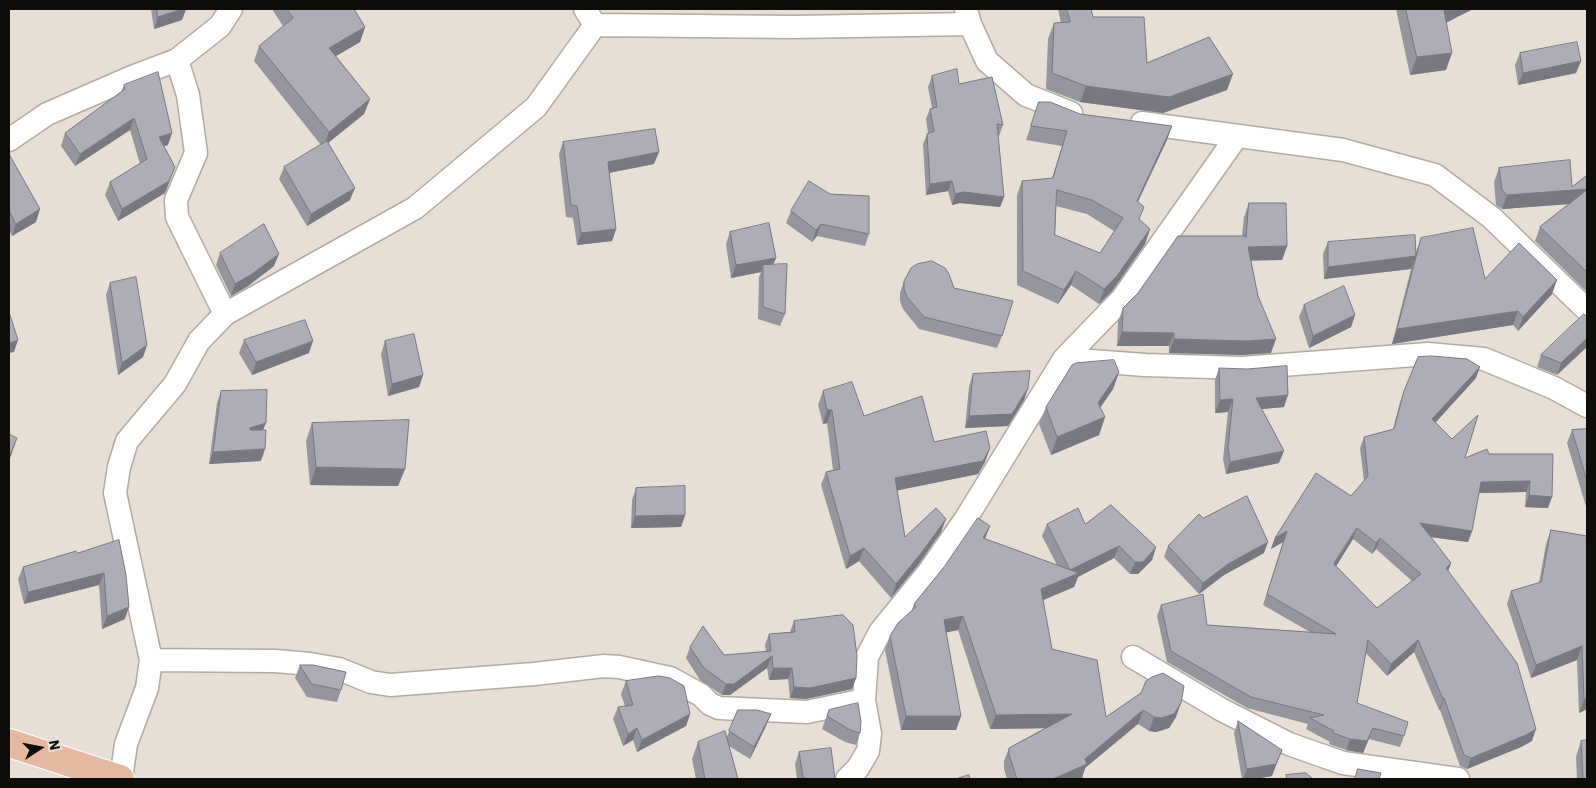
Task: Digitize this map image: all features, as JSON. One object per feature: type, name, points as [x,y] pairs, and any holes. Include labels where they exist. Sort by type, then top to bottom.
[{"type":"main road","points":[[9,743],[120,779]]},
{"type":"street","points":[[9,140],[47,114],[132,77],[177,60],[220,26],[231,9]]},
{"type":"street","points":[[120,779],[126,744],[147,688],[151,660],[115,494],[119,467],[127,441],[175,384],[199,341],[225,314],[415,208],[536,107],[590,17],[794,27],[968,17],[986,61],[1026,95],[1077,115],[1087,116]]},
{"type":"street","points":[[177,60],[188,94],[196,153],[176,200],[177,217],[225,314]]},
{"type":"street","points":[[1117,120],[1343,150],[1435,175],[1492,218],[1587,310]]},
{"type":"street","points":[[848,779],[858,768],[868,751],[870,734],[864,700],[867,657],[880,632],[928,573],[965,520],[1064,358],[1122,298],[1237,136]]},
{"type":"street","points":[[1064,358],[1145,365],[1242,368],[1374,360],[1428,354],[1484,359],[1554,388],[1587,406]]},
{"type":"street","points":[[1133,657],[1222,710],[1289,744],[1344,763],[1458,779]]},
{"type":"street","points":[[151,660],[275,661],[310,664],[339,669],[371,682],[390,685],[534,674],[604,666],[619,667],[670,678],[700,694],[710,704],[719,708],[807,712],[864,700]]},
{"type":"building","points":[[157,9],[182,9],[158,17]]},
{"type":"building","points":[[287,9],[354,9],[365,27],[329,48],[370,99],[329,132],[259,46],[293,18]]},
{"type":"building","points":[[1067,9],[1091,9],[1093,17],[1144,17],[1147,63],[1209,37],[1233,74],[1169,97],[1086,86],[1052,73],[1054,23],[1070,22]]},
{"type":"building","points":[[1406,9],[1446,9],[1444,10],[1452,53],[1417,57]]},
{"type":"building","points":[[1577,42],[1581,61],[1523,73],[1520,53]]},
{"type":"building","points":[[957,69],[959,84],[992,77],[1003,125],[997,124],[1004,197],[964,192],[955,194],[952,181],[930,184],[927,134],[934,131],[930,109],[937,107],[932,76]]},
{"type":"building","points":[[158,72],[172,133],[159,137],[175,167],[169,181],[122,209],[110,182],[147,159],[134,118],[80,154],[65,133],[125,89],[124,85]]},
{"type":"building","points":[[1039,102],[1050,102],[1080,114],[1172,126],[1137,201],[1144,207],[1139,219],[1150,229],[1117,276],[1104,289],[1076,271],[1064,290],[1023,271],[1022,181],[1053,178],[1067,131],[1031,126]],"holes":[[[1057,190],[1092,200],[1123,218],[1100,253],[1055,235]]]},
{"type":"building","points":[[655,129],[659,152],[608,162],[616,229],[581,233],[577,206],[571,205],[563,142]]},
{"type":"building","points":[[327,141],[355,188],[311,214],[284,167]]},
{"type":"building","points":[[9,154],[40,209],[16,224],[9,211]]},
{"type":"building","points":[[1570,160],[1572,187],[1587,175],[1587,189],[1507,195],[1502,190],[1499,168]]},
{"type":"building","points":[[809,181],[830,194],[869,196],[869,234],[821,224],[816,230],[791,211]]},
{"type":"building","points":[[1587,190],[1587,272],[1540,227]]},
{"type":"building","points":[[1249,203],[1286,203],[1287,246],[1248,247],[1258,296],[1276,339],[1247,341],[1174,339],[1174,333],[1122,332],[1123,308],[1138,293],[1178,236],[1246,237]]},
{"type":"building","points":[[769,223],[776,258],[736,265],[730,232]]},
{"type":"building","points":[[264,224],[279,254],[235,284],[220,253]]},
{"type":"building","points":[[1473,228],[1485,279],[1519,243],[1557,280],[1523,317],[1518,311],[1397,329],[1421,238]]},
{"type":"building","points":[[1415,235],[1416,256],[1328,267],[1328,242]]},
{"type":"building","points":[[932,261],[945,268],[954,288],[1013,301],[1002,336],[924,317],[907,297],[904,281],[911,268],[917,264]]},
{"type":"building","points":[[787,264],[785,314],[763,307],[763,265]]},
{"type":"building","points":[[136,277],[147,345],[122,363],[110,283]]},
{"type":"building","points":[[1344,286],[1355,315],[1313,336],[1304,305]]},
{"type":"building","points":[[1584,314],[1587,317],[1587,338],[1561,363],[1541,355]]},
{"type":"building","points":[[9,315],[18,340],[9,343]]},
{"type":"building","points":[[305,320],[313,341],[256,362],[244,340]]},
{"type":"building","points":[[414,334],[423,375],[392,384],[385,341]]},
{"type":"building","points":[[1432,356],[1467,359],[1480,367],[1432,419],[1452,439],[1478,415],[1465,458],[1487,449],[1489,454],[1553,454],[1552,497],[1529,495],[1530,481],[1481,482],[1472,531],[1420,523],[1451,563],[1446,568],[1517,663],[1536,729],[1471,758],[1464,755],[1444,698],[1418,640],[1391,664],[1368,640],[1357,703],[1408,722],[1404,736],[1373,728],[1367,741],[1350,739],[1333,733],[1334,731],[1310,718],[1324,715],[1251,697],[1171,651],[1161,605],[1203,594],[1207,625],[1336,634],[1267,594],[1287,531],[1275,538],[1316,473],[1351,496],[1368,476],[1364,437],[1394,429],[1404,391],[1418,357]],"holes":[[[1357,528],[1376,543],[1380,538],[1421,574],[1377,608],[1334,564]]]},
{"type":"building","points":[[1114,360],[1119,372],[1098,403],[1105,417],[1057,437],[1046,407],[1072,365],[1076,363]]},
{"type":"building","points":[[1287,366],[1288,395],[1256,398],[1284,451],[1230,462],[1228,447],[1233,399],[1220,400],[1219,368],[1247,369]]},
{"type":"building","points":[[1030,371],[1028,388],[1012,414],[969,416],[973,374]]},
{"type":"building","points":[[852,382],[864,416],[922,396],[934,442],[986,431],[990,448],[983,461],[895,478],[905,537],[936,508],[946,519],[896,584],[864,548],[850,556],[826,472],[840,469],[832,410],[827,410],[823,391]]},
{"type":"building","points":[[267,390],[266,423],[250,428],[250,430],[266,430],[265,449],[213,452],[221,391]]},
{"type":"building","points":[[409,420],[405,469],[316,467],[312,423]]},
{"type":"building","points":[[1587,429],[1587,481],[1572,430]]},
{"type":"building","points":[[9,434],[17,438],[9,457]]},
{"type":"building","points":[[685,486],[685,515],[635,516],[636,488]]},
{"type":"building","points":[[1247,496],[1268,542],[1228,564],[1203,583],[1168,546],[1199,514],[1203,518]]},
{"type":"building","points":[[1111,505],[1156,547],[1143,562],[1135,562],[1119,546],[1070,570],[1047,524],[1078,508],[1085,524]]},
{"type":"building","points":[[978,518],[990,526],[983,538],[1079,573],[1041,589],[1052,649],[1097,660],[1106,717],[1141,693],[1146,681],[1163,673],[1184,686],[1181,703],[1174,714],[1161,718],[1154,717],[1143,710],[1085,759],[1087,764],[1053,779],[1017,779],[1009,755],[1009,748],[1072,714],[996,715],[963,616],[944,620],[961,716],[906,716],[890,636],[898,623],[916,607],[914,604],[944,567]]},
{"type":"building","points":[[1551,530],[1587,536],[1587,698],[1584,700],[1582,646],[1536,665],[1511,591],[1541,582]]},
{"type":"building","points":[[119,540],[126,575],[129,607],[107,616],[104,573],[28,592],[23,567]]},
{"type":"building","points":[[843,615],[853,625],[857,656],[856,678],[810,688],[794,687],[792,668],[773,668],[772,656],[734,684],[726,684],[704,668],[690,647],[703,626],[724,655],[771,651],[769,634],[795,632],[794,621]]},
{"type":"building","points":[[300,665],[313,665],[346,672],[341,690],[312,684]]},
{"type":"building","points":[[659,676],[670,678],[684,686],[690,714],[642,740],[637,728],[628,734],[618,707],[633,705],[626,681]]},
{"type":"building","points":[[858,703],[861,722],[860,733],[850,730],[827,716],[829,710]]},
{"type":"building","points":[[738,710],[757,710],[771,714],[754,747],[729,731]]},
{"type":"building","points":[[1238,721],[1282,750],[1276,764],[1247,769]]},
{"type":"building","points":[[725,731],[738,779],[705,779],[698,742]]},
{"type":"building","points":[[1587,740],[1587,779],[1583,779],[1581,741]]},
{"type":"building","points":[[831,748],[835,779],[807,779],[803,777],[799,752]]},
{"type":"building","points":[[1358,769],[1381,773],[1379,779],[1355,779]]},
{"type":"building","points":[[1306,773],[1313,779],[1287,779],[1286,775]]},
{"type":"building","points":[[969,775],[970,779],[956,779]]}]
